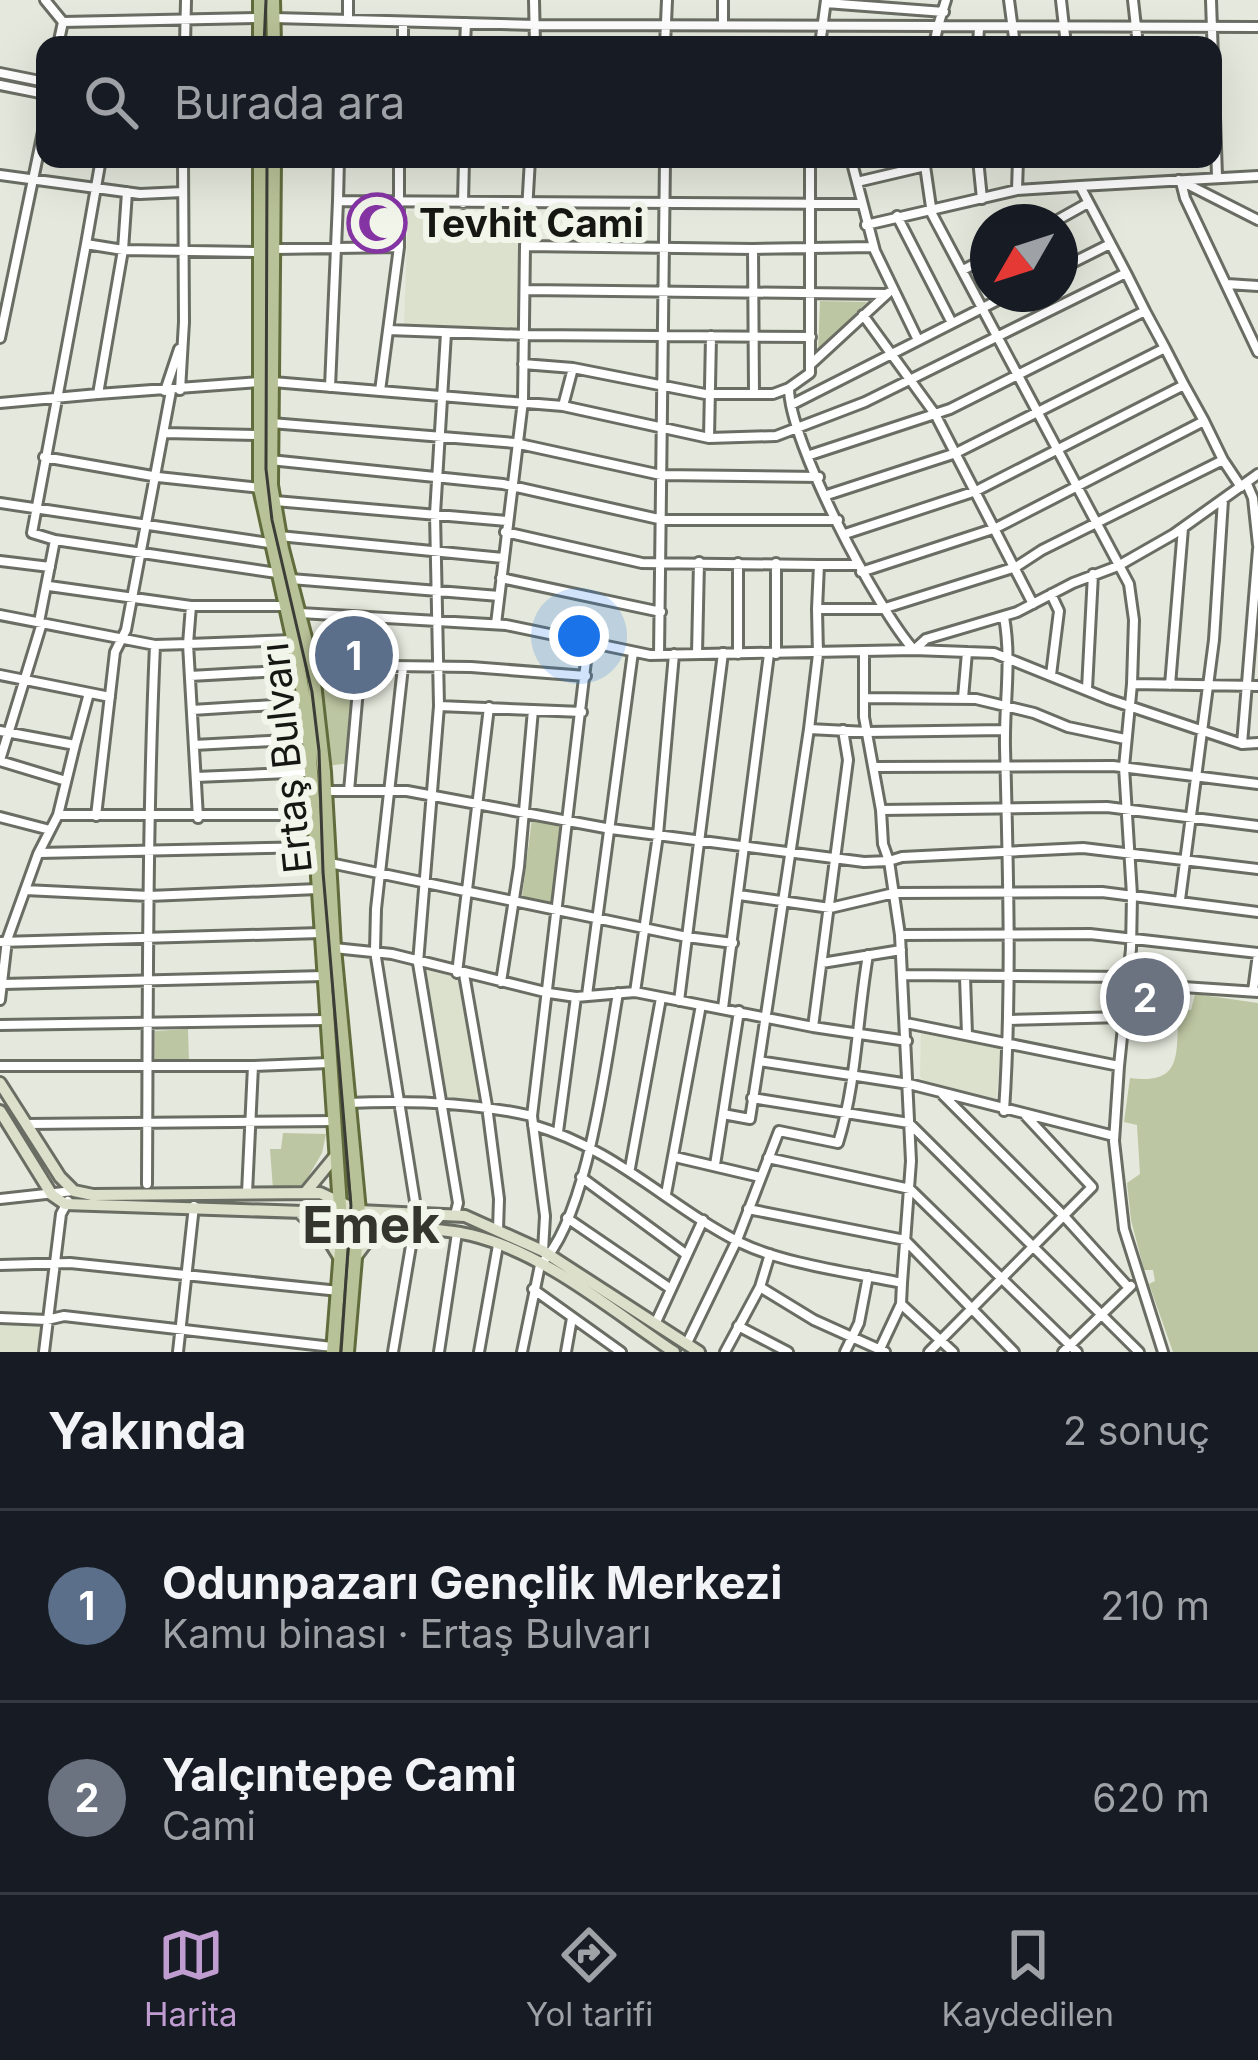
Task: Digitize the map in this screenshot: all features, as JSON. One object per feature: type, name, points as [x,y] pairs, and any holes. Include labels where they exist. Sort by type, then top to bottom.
[{"type":"main road","points":[[260,0],[271,36]]},
{"type":"main road","points":[[262,36],[273,0]]},
{"type":"main road","name":"Ertaş Bulvarı","points":[[261,168],[266,382],[260,488],[299,613],[326,791],[334,949],[358,1217],[357,1255],[338,1350]]},
{"type":"main road","name":"Ertaş Bulvarı","points":[[266,250],[273,168]]},
{"type":"main road","name":"Ertaş Bulvarı","points":[[266,382],[274,540]]},
{"type":"main road","name":"Ertaş Bulvarı","points":[[284,575],[293,640],[306,668],[341,1199],[338,1350]]},
{"type":"main road","points":[[0,1083],[60,1178],[74,1191],[93,1195],[305,1193],[341,1199],[358,1217]]},
{"type":"main road","points":[[0,1111],[6,1130],[52,1195],[65,1204],[297,1211],[457,1233],[544,1257],[674,1352]]},
{"type":"main road","points":[[305,1193],[337,1154]]},
{"type":"main road","points":[[356,1189],[388,1221]]},
{"type":"main road","points":[[297,1211],[328,1239],[343,1264]]},
{"type":"main road","points":[[357,1255],[388,1221],[417,1214],[455,1215],[498,1230],[699,1352]]},
{"type":"street","points":[[45,0],[64,22]]},
{"type":"street","points":[[186,0],[186,36]]},
{"type":"street","points":[[348,0],[348,20]]},
{"type":"street","points":[[534,0],[535,36]]},
{"type":"street","points":[[665,36],[667,0]]},
{"type":"street","points":[[723,0],[723,23]]},
{"type":"street","points":[[936,36],[946,0]]},
{"type":"street","points":[[1010,0],[1014,36]]},
{"type":"street","points":[[1061,0],[1066,36]]},
{"type":"street","points":[[1132,0],[1137,36]]},
{"type":"street","points":[[1211,0],[1213,36]]},
{"type":"street","points":[[822,36],[826,2],[944,12]]},
{"type":"street","points":[[887,6],[887,28]]},
{"type":"street","points":[[64,22],[266,18],[535,26],[1258,27]]},
{"type":"street","points":[[60,36],[64,22]]},
{"type":"street","points":[[403,23],[404,36]]},
{"type":"street","points":[[466,23],[466,36]]},
{"type":"street","points":[[979,36],[980,28]]},
{"type":"street","points":[[0,73],[36,80]]},
{"type":"street","points":[[0,85],[36,92]]},
{"type":"street","points":[[0,338],[5,288],[36,159]]},
{"type":"street","points":[[99,168],[32,533],[284,575],[499,596]]},
{"type":"street","points":[[96,816],[115,652],[134,595],[181,342],[183,168]]},
{"type":"street","points":[[330,387],[339,168]]},
{"type":"street","points":[[380,391],[399,247],[399,168]]},
{"type":"street","points":[[463,203],[464,168]]},
{"type":"street","points":[[496,624],[523,401],[530,168]]},
{"type":"street","points":[[659,655],[665,168]]},
{"type":"street","points":[[524,364],[573,368],[710,394],[772,394],[789,388],[810,373],[810,168]]},
{"type":"street","points":[[853,168],[866,225],[890,291],[918,340]]},
{"type":"street","points":[[856,182],[904,168]]},
{"type":"street","points":[[926,168],[932,212],[970,282]]},
{"type":"street","points":[[979,168],[982,199]]},
{"type":"street","points":[[1017,190],[1018,168]]},
{"type":"street","points":[[1217,168],[1217,176]]},
{"type":"street","points":[[0,175],[127,192],[183,192]]},
{"type":"street","points":[[866,225],[1017,190],[1258,176]]},
{"type":"street","points":[[1179,180],[1258,220]]},
{"type":"street","points":[[1179,180],[1258,352]]},
{"type":"street","points":[[1080,186],[1255,512],[1255,641],[1242,744]]},
{"type":"street","points":[[98,394],[123,250],[127,192]]},
{"type":"street","points":[[338,201],[860,204]]},
{"type":"street","points":[[1078,209],[1088,203]]},
{"type":"street","points":[[897,216],[952,323]]},
{"type":"street","points":[[86,244],[183,251],[399,247]]},
{"type":"street","points":[[1078,260],[1110,244]]},
{"type":"street","points":[[525,246],[874,247]]},
{"type":"street","points":[[753,249],[754,393]]},
{"type":"street","points":[[963,270],[970,266]]},
{"type":"street","points":[[0,403],[266,382],[563,406],[709,438],[776,436],[910,379],[1126,273]]},
{"type":"street","points":[[1227,284],[1258,286]]},
{"type":"street","points":[[526,290],[890,291]]},
{"type":"street","points":[[810,365],[890,291]]},
{"type":"street","points":[[810,455],[935,414],[1145,311]]},
{"type":"street","points":[[791,405],[974,312]]},
{"type":"street","points":[[986,312],[1129,584],[1132,601],[1132,684],[1124,767],[1132,895],[1130,976],[1114,1136],[1124,1229],[1163,1352]]},
{"type":"street","points":[[863,315],[935,414],[1033,604]]},
{"type":"street","points":[[388,330],[811,337]]},
{"type":"street","points":[[446,333],[435,514],[439,706],[418,963],[458,1203],[455,1215]]},
{"type":"street","points":[[709,438],[711,336]]},
{"type":"street","points":[[827,496],[956,454],[1166,348]]},
{"type":"street","points":[[563,406],[573,368]]},
{"type":"street","points":[[845,534],[976,491],[1184,385]]},
{"type":"street","points":[[789,388],[799,428],[859,568],[882,609],[914,650]]},
{"type":"street","points":[[273,501],[435,514],[642,562],[859,568],[996,528],[1204,421]]},
{"type":"street","points":[[271,423],[515,443],[661,476],[819,477]]},
{"type":"street","points":[[164,433],[260,435]]},
{"type":"street","points":[[44,457],[158,477],[260,488]]},
{"type":"street","points":[[270,460],[510,485],[663,520],[838,520]]},
{"type":"street","points":[[817,609],[882,609],[1016,567],[1223,460]]},
{"type":"street","points":[[914,650],[926,639],[1004,617],[1118,566],[1183,528],[1258,474]]},
{"type":"street","points":[[1180,900],[1209,686],[1223,499]]},
{"type":"street","points":[[0,502],[148,526],[502,559]]},
{"type":"street","points":[[1170,686],[1183,528]]},
{"type":"street","points":[[55,540],[27,680],[5,732],[0,760],[66,782]]},
{"type":"street","points":[[0,561],[50,567]]},
{"type":"street","points":[[697,653],[699,562]]},
{"type":"street","points":[[738,562],[738,653]]},
{"type":"street","points":[[723,1008],[773,654],[776,563]]},
{"type":"street","points":[[723,1114],[750,1119],[768,1018],[818,654],[818,565]]},
{"type":"street","points":[[1087,689],[1093,574]]},
{"type":"street","points":[[501,578],[661,612]]},
{"type":"street","points":[[49,586],[190,606],[285,606]]},
{"type":"street","points":[[1051,595],[1059,611],[1051,675]]},
{"type":"street","points":[[190,606],[188,644],[199,818]]},
{"type":"street","points":[[299,613],[496,624],[659,655],[914,650],[1010,657],[1130,706],[1242,744],[1258,742]]},
{"type":"street","points":[[0,615],[155,645],[293,640]]},
{"type":"street","points":[[1004,617],[1010,657],[1005,730],[1009,1042],[1004,1111]]},
{"type":"street","points":[[544,1257],[545,1216],[533,1120],[589,644]]},
{"type":"street","points":[[147,1184],[147,817],[155,645]]},
{"type":"street","points":[[587,995],[633,652]]},
{"type":"street","points":[[760,1287],[881,1351],[901,1304],[910,1189],[904,975],[867,732],[864,652]]},
{"type":"street","points":[[963,698],[967,652]]},
{"type":"street","points":[[680,1001],[724,653]]},
{"type":"street","points":[[635,992],[658,835],[674,654]]},
{"type":"street","points":[[190,676],[360,666],[586,676]]},
{"type":"street","points":[[349,791],[360,666]]},
{"type":"street","points":[[403,667],[375,951],[417,1214]]},
{"type":"street","points":[[0,675],[110,697]]},
{"type":"street","points":[[1132,684],[1252,686]]},
{"type":"street","points":[[0,1000],[4,941],[58,815],[89,693]]},
{"type":"street","points":[[864,698],[963,698],[1125,739]]},
{"type":"street","points":[[192,710],[306,704]]},
{"type":"street","points":[[439,706],[582,712]]},
{"type":"street","points":[[489,707],[461,974],[487,1106],[499,1199],[498,1230]]},
{"type":"street","points":[[501,982],[533,709]]},
{"type":"street","points":[[809,729],[1005,730]]},
{"type":"street","points":[[813,1027],[848,760],[843,730]]},
{"type":"street","points":[[5,732],[75,745]]},
{"type":"street","points":[[194,745],[309,739]]},
{"type":"street","points":[[874,767],[1124,767],[1258,784]]},
{"type":"street","points":[[196,777],[310,772]]},
{"type":"street","points":[[326,791],[433,795],[611,830],[836,860],[890,861],[902,856],[1083,848],[1258,869]]},
{"type":"street","points":[[881,810],[1126,810],[1258,826]]},
{"type":"street","points":[[58,815],[313,815]]},
{"type":"street","points":[[0,817],[50,830]]},
{"type":"street","points":[[38,854],[315,848]]},
{"type":"street","points":[[330,863],[733,943]]},
{"type":"street","points":[[25,890],[149,896],[318,889]]},
{"type":"street","points":[[740,895],[830,908],[894,893],[1007,890],[1132,895],[1258,912]]},
{"type":"street","points":[[4,941],[321,933]]},
{"type":"street","points":[[900,935],[1131,936],[1258,953],[1256,991],[1183,987],[1130,976],[904,975]]},
{"type":"street","points":[[334,949],[375,951],[575,998],[635,992],[907,1040]]},
{"type":"street","points":[[823,963],[901,950]]},
{"type":"street","points":[[687,1343],[737,1240],[779,1131],[838,1143],[860,1032],[868,956]]},
{"type":"street","points":[[3,984],[324,976]]},
{"type":"street","points":[[965,977],[967,1034]]},
{"type":"street","points":[[522,1352],[533,1289],[544,1257],[567,1218],[591,1146],[618,993]]},
{"type":"street","points":[[557,1132],[575,998]]},
{"type":"street","points":[[630,1168],[661,998]]},
{"type":"street","points":[[666,1194],[701,1005]]},
{"type":"street","points":[[715,1165],[739,1011]]},
{"type":"street","points":[[1008,1021],[1124,1017]]},
{"type":"street","points":[[0,1025],[328,1020]]},
{"type":"street","points":[[906,1023],[1119,1066]]},
{"type":"street","points":[[759,1061],[909,1084],[1114,1136]]},
{"type":"street","points":[[0,1066],[331,1063]]},
{"type":"street","points":[[248,1193],[253,1066]]},
{"type":"street","points":[[942,1094],[1129,1288]]},
{"type":"street","points":[[752,1098],[909,1123],[1139,1352]]},
{"type":"street","points":[[347,1103],[487,1106],[533,1120],[630,1168],[737,1240],[770,1254],[902,1283]]},
{"type":"street","points":[[929,1352],[1092,1186],[1026,1116]]},
{"type":"street","points":[[27,1124],[335,1121]]},
{"type":"street","points":[[676,1157],[760,1177]]},
{"type":"street","points":[[768,1158],[910,1189],[1004,1278],[1070,1350],[1138,1280]]},
{"type":"street","points":[[581,1177],[687,1255]]},
{"type":"street","points":[[0,1199],[74,1191]]},
{"type":"street","points":[[44,1352],[61,1214],[74,1191]]},
{"type":"street","points":[[178,1352],[194,1206]]},
{"type":"street","points":[[748,1209],[905,1240],[1014,1352]]},
{"type":"street","points":[[567,1218],[671,1289]]},
{"type":"street","points":[[656,1322],[703,1220]]},
{"type":"street","points":[[393,1352],[414,1228]]},
{"type":"street","points":[[439,1352],[457,1233]]},
{"type":"street","points":[[478,1352],[498,1245]]},
{"type":"street","points":[[725,1352],[760,1287],[770,1254]]},
{"type":"street","points":[[0,1265],[57,1264],[340,1292]]},
{"type":"street","points":[[844,1352],[859,1323],[868,1276]]},
{"type":"street","points":[[533,1289],[621,1352]]},
{"type":"street","points":[[901,1304],[953,1352]]},
{"type":"street","points":[[0,1318],[64,1316],[338,1350]]},
{"type":"street","points":[[566,1352],[572,1317]]},
{"type":"street","points":[[738,1326],[788,1352]]},
{"type":"street","points":[[604,1352],[605,1341]]},
{"type":"shaded area","points":[[408,211],[521,215],[518,328],[404,324]]},
{"type":"shaded area","points":[[418,963],[464,974],[487,1106],[443,1103]]},
{"type":"shaded area","points":[[921,1031],[1001,1045],[996,1103],[929,1086],[920,1077]]},
{"type":"shaded area","points":[[0,1318],[47,1320],[43,1352],[0,1352]]},
{"type":"green space","points":[[820,301],[867,302],[818,352]]},
{"type":"green space","points":[[318,672],[340,673],[339,692],[354,694],[350,763],[327,766]]},
{"type":"green space","points":[[532,819],[567,825],[556,905],[522,897]]},
{"type":"green space","points":[[1195,994],[1258,1003],[1258,1352],[1173,1352],[1149,1284],[1155,1281],[1153,1270],[1144,1270],[1131,1220],[1127,1183],[1140,1174],[1137,1125],[1124,1122],[1130,1078],[1148,1079],[1169,1071],[1176,1052],[1179,1010],[1191,1010]]},
{"type":"green space","points":[[188,1029],[189,1062],[155,1063],[155,1031]]},
{"type":"green space","points":[[283,1133],[326,1134],[322,1153],[301,1189],[273,1189],[270,1149],[281,1149]]},
{"type":"tram line","points":[[264,36],[266,0]]},
{"type":"tram line","points":[[267,168],[266,469],[272,520],[312,692],[319,751],[323,872],[351,1206],[341,1352]]},
{"type":"place","name":"Tevhit Cami","points":[[377,223]]},
{"type":"place","name":"Odunpazarı Gençlik Merkezi","points":[[354,655]]},
{"type":"place","name":"Yalçıntepe Cami","points":[[1145,997]]},
{"type":"district","name":"Emek","points":[[371,1225]]}]
